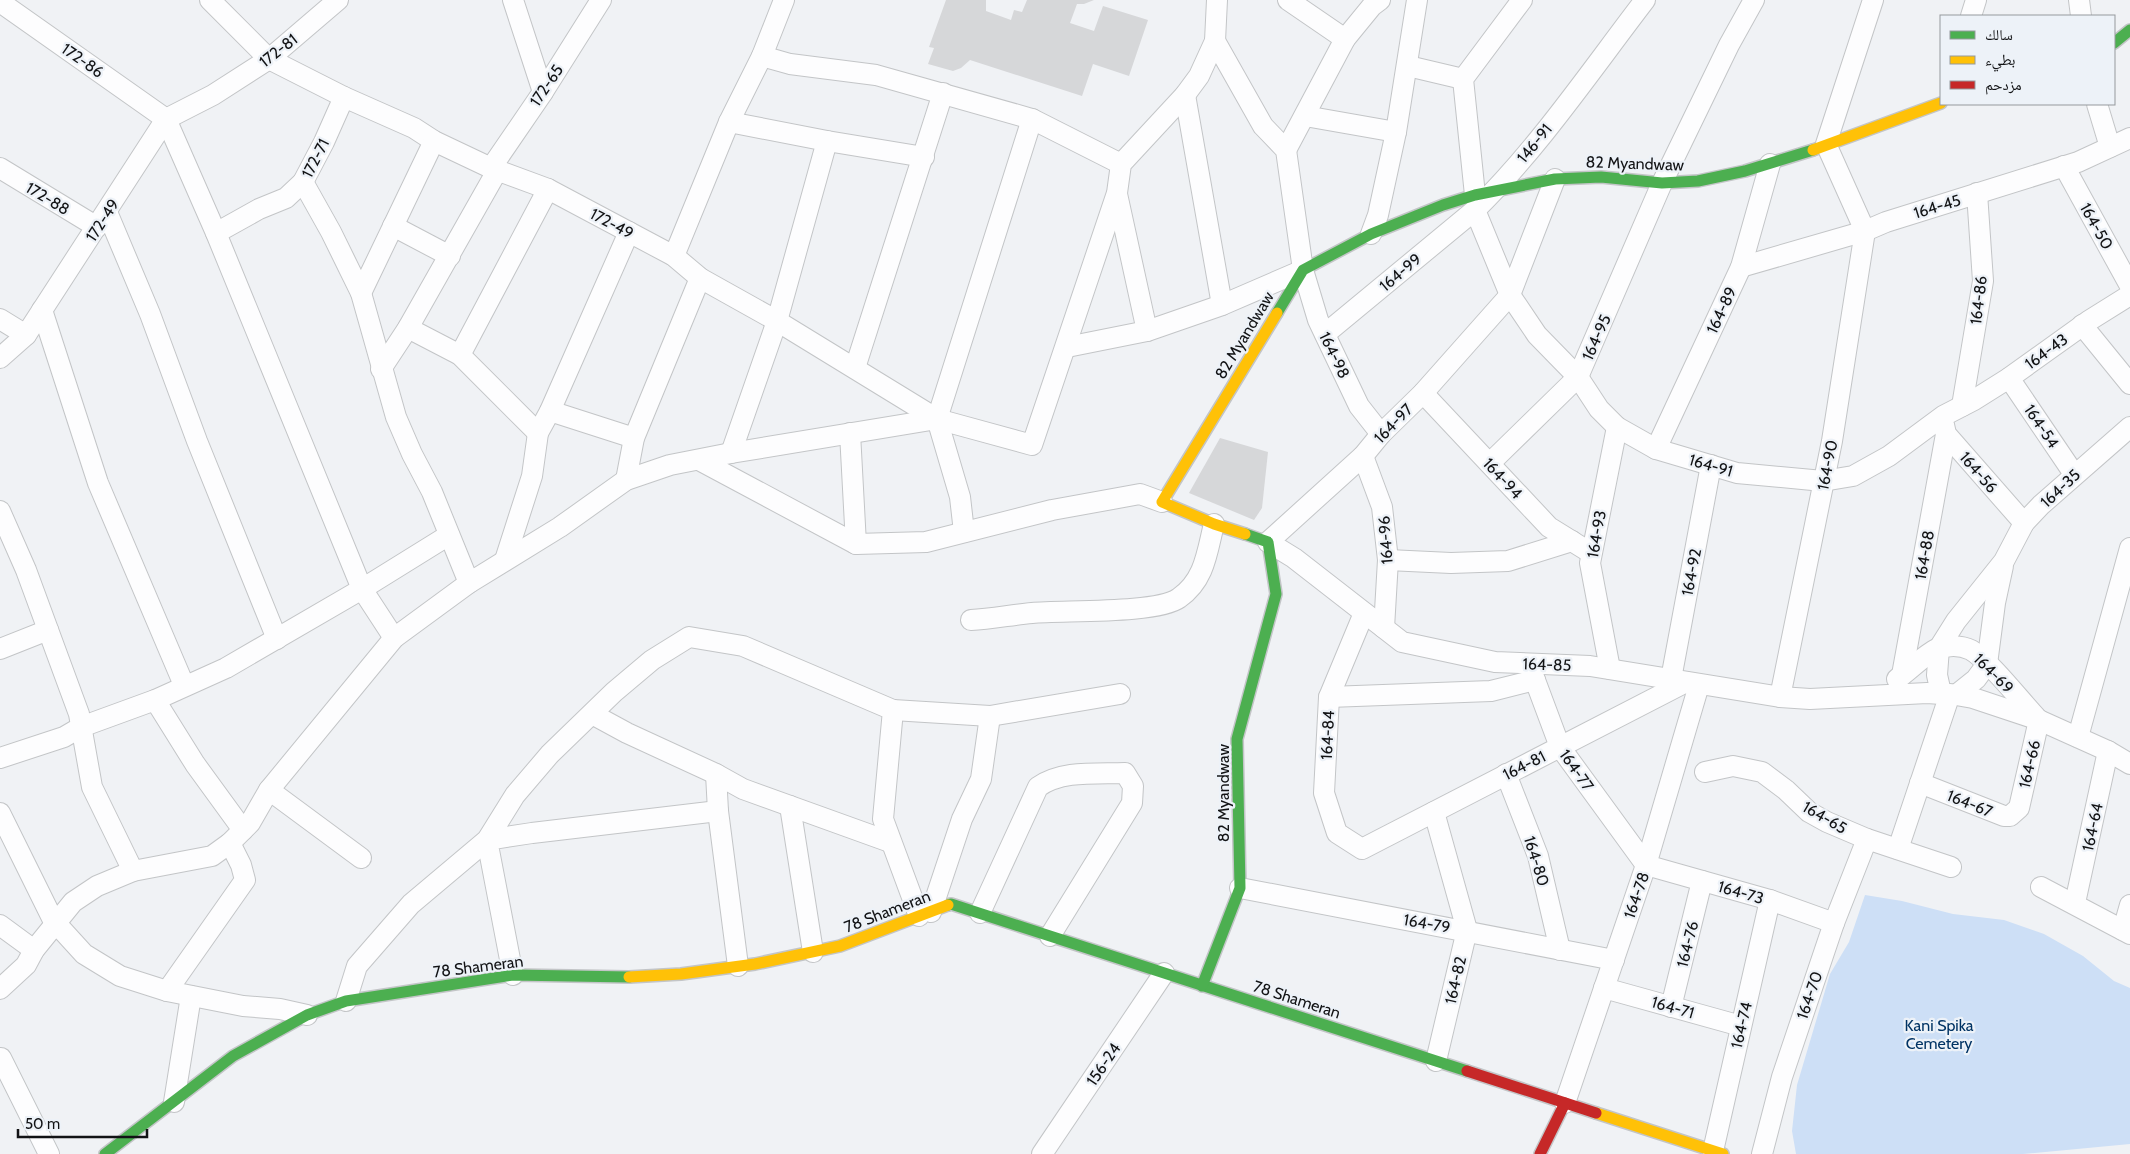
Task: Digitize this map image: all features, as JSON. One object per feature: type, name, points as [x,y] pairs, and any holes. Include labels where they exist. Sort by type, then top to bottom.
[{"type":"street","name":"172-49","points":[[210,0],[269,59],[414,128],[434,141],[494,170],[548,189],[674,256],[700,278],[777,321],[937,420]]},
{"type":"street","name":"172-81","points":[[166,119],[213,95],[269,59],[338,0]]},
{"type":"street","points":[[513,0],[543,92]]},
{"type":"street","name":"172-65","points":[[381,369],[408,328],[450,256],[494,170],[600,0]]},
{"type":"street","points":[[674,256],[728,122],[762,56],[784,0]]},
{"type":"street","points":[[0,989],[26,965],[34,950],[73,902],[97,886],[133,870],[212,856],[250,823],[269,790],[394,638],[469,583],[560,527],[626,480],[670,465],[731,453],[937,420],[1032,445],[1067,347],[1117,193],[1121,164],[1199,76],[1214,41],[1217,0]]},
{"type":"street","points":[[1288,0],[1345,39]]},
{"type":"street","points":[[1214,41],[1263,126],[1286,150],[1345,39],[1372,6],[1380,0]]},
{"type":"street","points":[[1371,234],[1378,215],[1396,132],[1417,0]]},
{"type":"street","points":[[1510,295],[1475,203],[1463,79],[1522,0]]},
{"type":"street","name":"146-91","points":[[1475,203],[1495,190],[1554,119],[1645,0]]},
{"type":"street","name":"164-95","points":[[1490,463],[1578,377],[1662,184],[1729,45],[1754,0]]},
{"type":"street","points":[[1865,231],[1826,144],[1873,0]]},
{"type":"street","points":[[1971,15],[1976,0]]},
{"type":"street","points":[[2079,0],[2081,15]]},
{"type":"street","name":"172-86","points":[[0,2],[166,119]]},
{"type":"street","points":[[2115,42],[2130,30]]},
{"type":"street","points":[[762,56],[790,64],[876,75],[1032,119],[1121,164]]},
{"type":"street","points":[[1408,66],[1463,79]]},
{"type":"street","points":[[855,368],[943,93]]},
{"type":"street","points":[[1185,94],[1222,305]]},
{"type":"street","name":"172-71","points":[[216,232],[259,209],[286,198],[303,182],[324,142],[344,96]]},
{"type":"street","name":"82 Myandwaw","points":[[1495,190],[1555,179],[1601,177],[1662,184],[1698,181],[1770,164],[1940,103]]},
{"type":"street","points":[[2097,105],[2110,147]]},
{"type":"street","points":[[1305,116],[1396,132]]},
{"type":"street","name":"172-49","points":[[0,358],[26,335],[166,119]]},
{"type":"street","points":[[166,119],[216,232],[362,589],[394,638]]},
{"type":"street","points":[[964,532],[960,497],[937,420],[1032,119]]},
{"type":"street","points":[[728,122],[827,141],[924,156]]},
{"type":"street","name":"164-45","points":[[1741,267],[1865,231],[1886,222],[2064,166],[2130,138]]},
{"type":"street","points":[[361,293],[434,141]]},
{"type":"street","points":[[731,453],[777,321],[827,141]]},
{"type":"street","name":"164-98","points":[[1286,150],[1304,270],[1318,320],[1359,406],[1381,434]]},
{"type":"street","name":"164-89","points":[[1656,449],[1741,267],[1770,164]]},
{"type":"street","name":"164-50","points":[[2064,166],[2130,286]]},
{"type":"street","name":"172-88","points":[[0,168],[102,220]]},
{"type":"street","points":[[1510,295],[1555,179]]},
{"type":"street","points":[[303,182],[331,232],[361,293],[396,417],[412,454],[432,492],[469,583]]},
{"type":"street","points":[[460,355],[548,189]]},
{"type":"street","points":[[1117,193],[1146,331]]},
{"type":"street","name":"164-86","points":[[1962,406],[1983,281],[1977,193]]},
{"type":"street","points":[[1067,347],[1146,331],[1222,305],[1304,270],[1371,234],[1443,206],[1475,203]]},
{"type":"street","name":"164-99","points":[[1325,334],[1475,203]]},
{"type":"street","points":[[102,220],[150,314],[197,441],[277,638]]},
{"type":"street","points":[[393,226],[450,256]]},
{"type":"street","name":"164-90","points":[[1780,697],[1832,440],[1865,231]]},
{"type":"street","points":[[506,560],[532,476],[538,432],[550,411],[629,232]]},
{"type":"street","name":"82 Myandwaw","points":[[1162,502],[1304,270]]},
{"type":"street","points":[[626,480],[634,438],[700,278]]},
{"type":"street","name":"164-91","points":[[1510,295],[1537,335],[1578,377],[1599,410],[1617,428],[1656,449],[1737,473],[1824,481],[1853,476],[1944,425],[1962,406]]},
{"type":"street","name":"164-97","points":[[1268,542],[1363,456],[1381,434],[1423,393],[1510,295]]},
{"type":"street","name":"164-43","points":[[1962,406],[2010,378],[2082,325],[2130,295]]},
{"type":"street","points":[[42,310],[98,483],[184,685]]},
{"type":"street","points":[[0,319],[26,335]]},
{"type":"street","points":[[2082,325],[2130,384]]},
{"type":"street","points":[[408,328],[460,355],[538,432]]},
{"type":"street","name":"164-54","points":[[2010,378],[2074,474]]},
{"type":"street","name":"164-94","points":[[1423,393],[1549,527],[1591,553]]},
{"type":"street","points":[[550,411],[634,438]]},
{"type":"street","name":"164-56","points":[[1944,425],[2024,523]]},
{"type":"street","name":"164-88","points":[[1902,675],[1944,425]]},
{"type":"street","name":"164-35","points":[[1949,694],[1937,675],[1939,648],[1956,621],[2004,561],[2024,523],[2074,474],[2130,427]]},
{"type":"street","name":"164-93","points":[[1610,669],[1590,563],[1617,428]]},
{"type":"street","points":[[850,433],[856,544]]},
{"type":"street","name":"164-96","points":[[1363,456],[1382,507],[1388,560],[1384,628]]},
{"type":"street","points":[[699,460],[856,544],[926,542],[1052,510],[1140,494],[1214,524],[1268,542]]},
{"type":"street","name":"164-92","points":[[1686,682],[1711,465]]},
{"type":"street","points":[[0,511],[26,570],[79,714],[92,787],[133,870]]},
{"type":"street","points":[[971,620],[1031,613],[1127,609],[1162,605],[1179,598],[1201,574],[1214,524]]},
{"type":"street","points":[[0,758],[64,737],[81,728],[156,700],[184,685],[226,668],[362,589],[449,535]]},
{"type":"street","name":"164-93","points":[[1388,560],[1451,563],[1508,561],[1572,541]]},
{"type":"street","name":"82 Myandwaw","points":[[1202,986],[1240,888],[1238,739],[1276,594],[1268,542]]},
{"type":"street","name":"164-85","points":[[1268,542],[1294,558],[1402,642],[1532,672],[1590,666],[1780,697],[1810,699],[1949,694]]},
{"type":"street","points":[[2078,737],[2130,548]]},
{"type":"street","name":"164-35","points":[[1987,664],[1995,603],[2004,561]]},
{"type":"street","name":"164-84","points":[[1362,849],[1337,833],[1324,793],[1329,697],[1364,613]]},
{"type":"street","points":[[0,649],[48,630]]},
{"type":"street","points":[[346,1001],[357,966],[411,904],[487,840],[515,795],[550,754],[652,660],[689,637],[743,646],[893,710],[990,716],[1120,694]]},
{"type":"street","name":"164-69","points":[[1939,648],[1948,646],[1964,648],[1978,655],[2039,720]]},
{"type":"street","name":"164-85","points":[[1858,697],[1891,682],[1939,648]]},
{"type":"street","points":[[1898,849],[1949,694],[1976,679],[1987,664]]},
{"type":"street","points":[[1329,697],[1491,691],[1532,672]]},
{"type":"street","name":"164-77","points":[[1532,672],[1560,747],[1646,865]]},
{"type":"street","name":"164-81","points":[[1362,849],[1686,682]]},
{"type":"street","name":"164-78","points":[[1565,1103],[1646,865],[1686,682]]},
{"type":"street","name":"164-69","points":[[1949,694],[1973,698],[2039,720],[2108,751],[2130,764]]},
{"type":"street","points":[[156,700],[236,836],[240,865],[245,880],[167,991]]},
{"type":"street","points":[[893,710],[883,819],[890,842],[925,914]]},
{"type":"street","points":[[592,714],[743,789],[890,842]]},
{"type":"street","points":[[925,914],[962,819],[981,778],[990,716]]},
{"type":"street","name":"164-66","points":[[2019,808],[2039,720]]},
{"type":"street","name":"164-64","points":[[2075,904],[2108,751]]},
{"type":"street","name":"164-65","points":[[1705,772],[1733,766],[1762,772],[1775,781],[1809,812],[1834,825],[1867,839],[1951,867]]},
{"type":"street","points":[[980,914],[1038,786],[1047,780],[1060,776],[1125,773],[1133,786],[1132,803],[1050,936]]},
{"type":"street","points":[[716,774],[718,811],[738,966]]},
{"type":"street","name":"164-80","points":[[1506,774],[1538,856],[1560,950]]},
{"type":"street","name":"164-67","points":[[1920,783],[2004,816],[2010,816],[2019,808]]},
{"type":"street","points":[[269,790],[361,858]]},
{"type":"street","points":[[790,806],[813,952]]},
{"type":"street","points":[[487,840],[718,811]]},
{"type":"street","points":[[0,812],[53,920],[84,954],[120,976],[167,991],[243,1006],[280,1009],[307,1015]]},
{"type":"street","name":"164-82","points":[[1434,812],[1467,930],[1436,1061]]},
{"type":"street","name":"164-70","points":[[1762,1154],[1782,1077],[1834,923],[1867,839]]},
{"type":"street","points":[[487,840],[513,975]]},
{"type":"street","name":"164-73","points":[[1646,865],[1770,900],[1834,923]]},
{"type":"street","name":"164-76","points":[[1671,1007],[1702,881]]},
{"type":"street","points":[[2041,887],[2126,932],[2130,904]]},
{"type":"street","name":"164-79","points":[[1240,888],[1467,930],[1614,960]]},
{"type":"street","name":"164-74","points":[[1718,1152],[1741,1026],[1770,900]]},
{"type":"street","name":"78 Shameran","points":[[105,1154],[233,1056],[307,1015],[346,1001],[513,975],[634,977],[681,974],[755,964],[840,946],[951,904],[1718,1152]]},
{"type":"street","points":[[0,925],[34,950]]},
{"type":"street","name":"156-24","points":[[1042,1154],[1164,973]]},
{"type":"street","name":"164-71","points":[[1604,988],[1741,1026]]},
{"type":"street","points":[[174,1102],[192,996]]},
{"type":"street","points":[[1,1058],[48,1154]]},
{"type":"street","points":[[1540,1154],[1565,1103]]},
{"type":"green space","name":"Kani Spika Cemetery","points":[[1865,895],[1902,901],[1953,914],[2004,920],[2044,934],[2083,956],[2114,981],[2130,988],[2130,1144],[2023,1154],[1796,1154],[1792,1131],[1797,1085],[1830,974],[1849,942]]},
{"type":"building","points":[[946,0],[986,0],[986,11],[1011,20],[1014,10],[1022,12],[1027,0],[1094,0],[1084,4],[1077,4],[1070,23],[1094,31],[1103,6],[1148,20],[1129,76],[1093,64],[1082,96],[970,60],[961,68],[953,71],[928,64],[934,48],[929,47]]},
{"type":"building","points":[[1220,438],[1268,452],[1262,508],[1254,520],[1189,493]]},
{"type":"traffic: fast","points":[[2115,42],[2130,30]]},
{"type":"traffic: fast","points":[[1277,313],[1303,270],[1371,234],[1443,205],[1475,195],[1555,179],[1601,177],[1662,183],[1698,181],[1745,171],[1813,150]]},
{"type":"traffic: fast","points":[[1202,986],[1240,888],[1237,739],[1276,594],[1268,542],[1245,534]]},
{"type":"traffic: fast","points":[[948,905],[951,904],[1467,1071]]},
{"type":"traffic: fast","points":[[105,1154],[233,1056],[307,1015],[346,1001],[513,975],[629,977]]},
{"type":"traffic: slow","points":[[1813,150],[1940,103]]},
{"type":"traffic: slow","points":[[1245,534],[1214,524],[1162,502],[1277,313]]},
{"type":"traffic: slow","points":[[629,977],[681,974],[755,964],[840,946],[948,905]]},
{"type":"traffic: slow","points":[[1596,1113],[1723,1154]]},
{"type":"traffic: jam","points":[[1467,1071],[1596,1113]]},
{"type":"traffic: jam","points":[[1540,1154],[1565,1103]]}]
